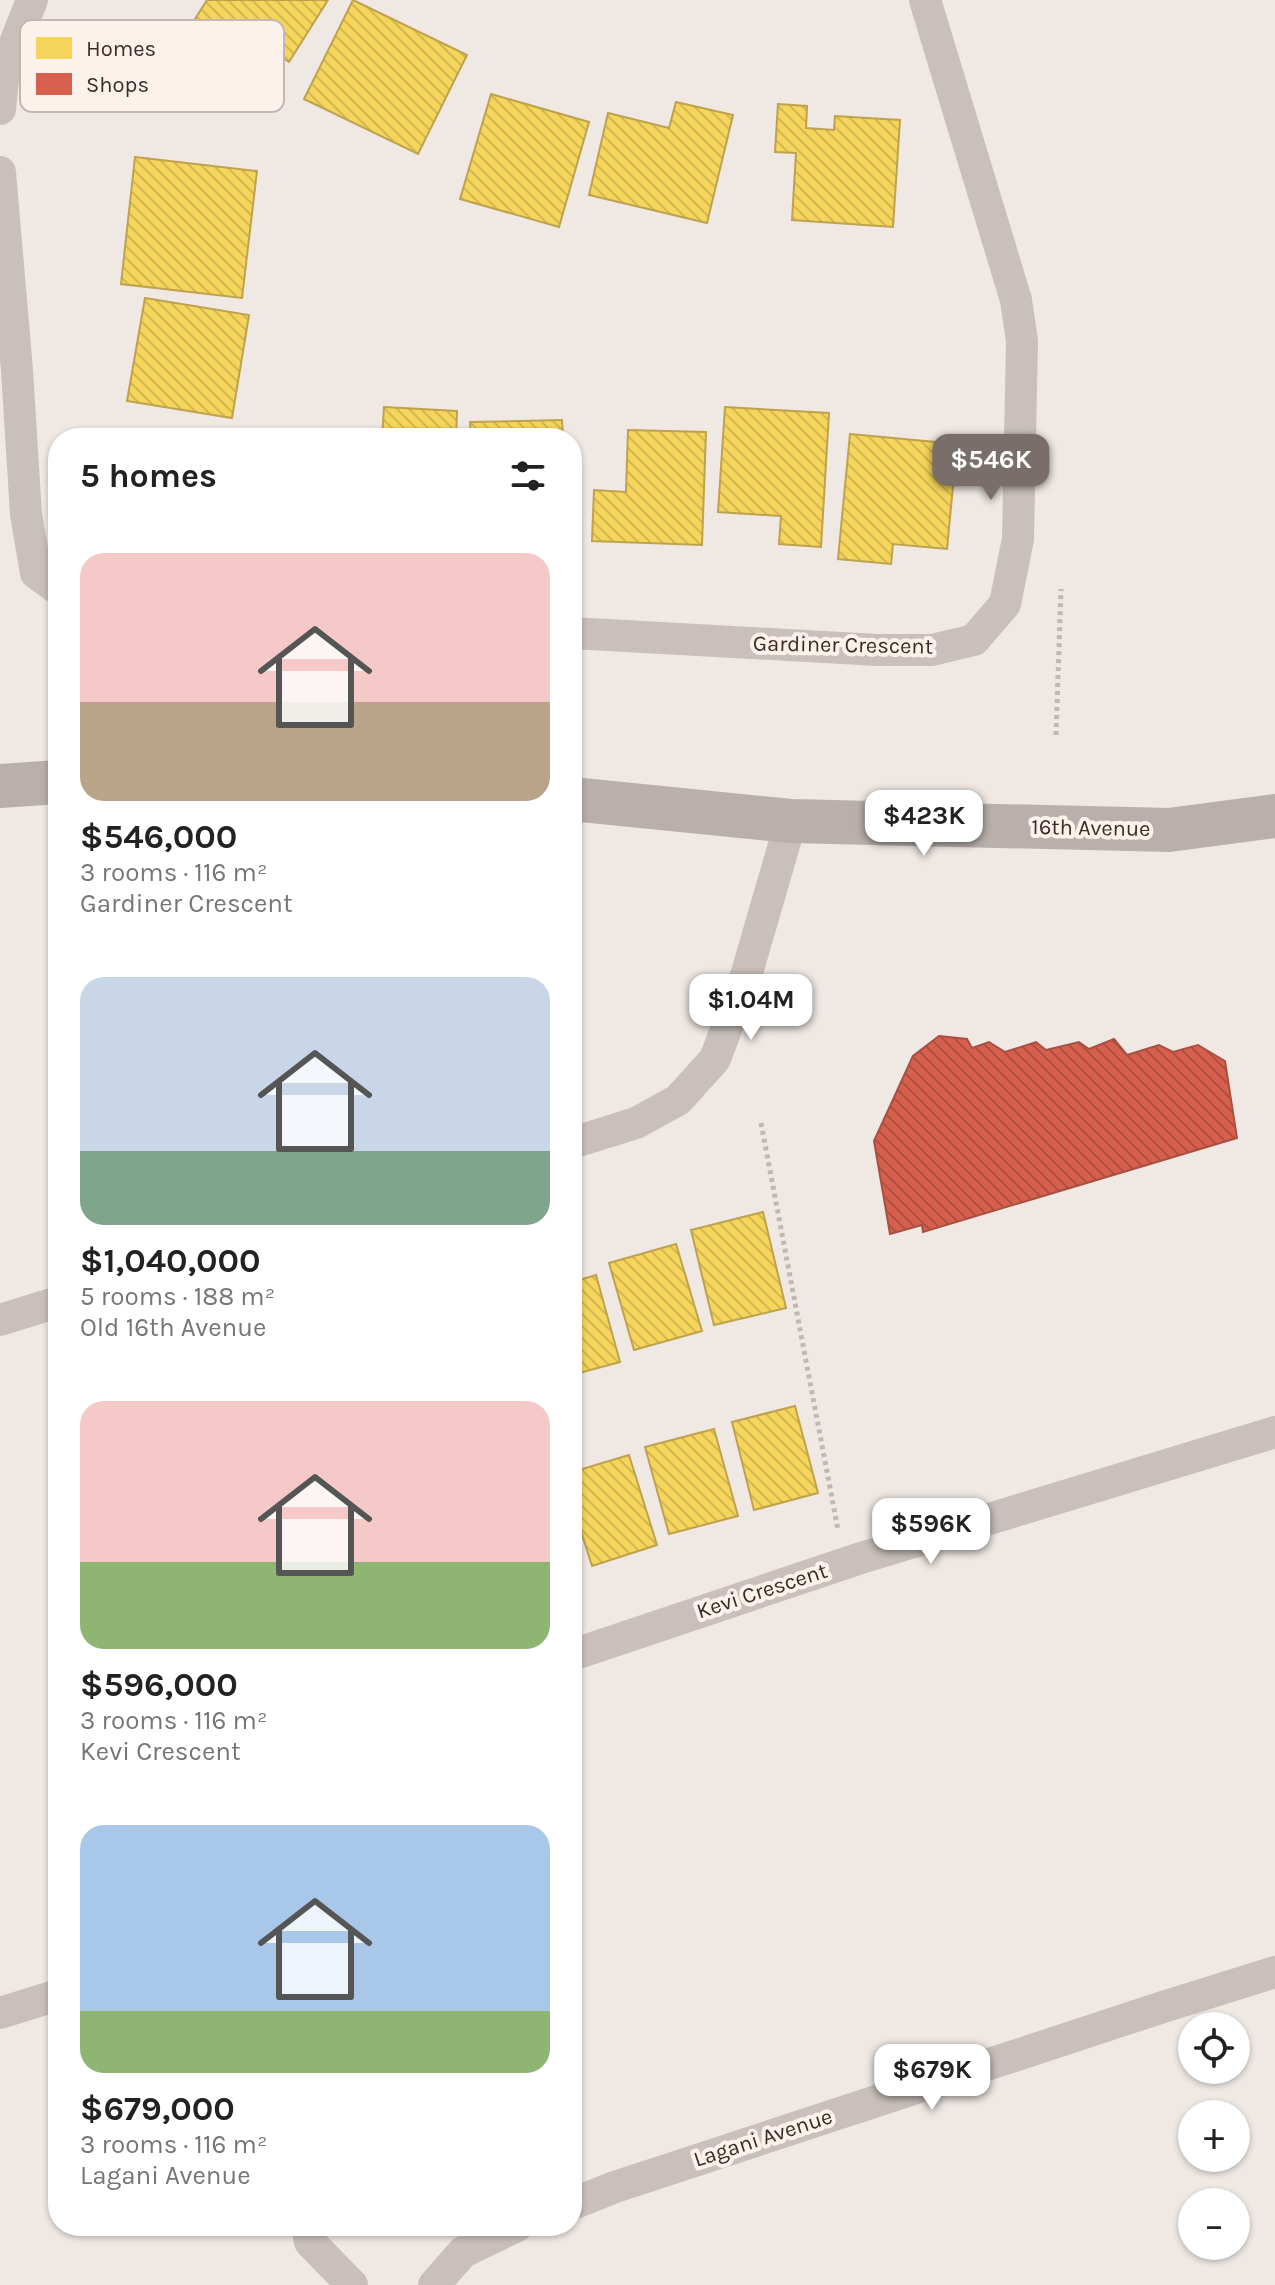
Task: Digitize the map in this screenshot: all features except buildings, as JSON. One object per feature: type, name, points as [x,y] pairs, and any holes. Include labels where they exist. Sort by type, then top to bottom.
[{"type":"main road","points":[[0,786],[48,782]]},
{"type":"main road","name":"16th Avenue","points":[[582,800],[791,821],[1169,830],[1275,816]]},
{"type":"street","points":[[24,20],[32,0]]},
{"type":"street","name":"Gardiner Crescent","points":[[582,634],[878,650],[932,650],[974,640],[1005,604],[1018,539],[1022,341],[1016,300],[925,0]]},
{"type":"street","points":[[0,109],[4,71],[20,30]]},
{"type":"street","points":[[0,172],[26,514],[36,573],[48,582]]},
{"type":"street","points":[[582,1140],[636,1123],[678,1100],[715,1059],[746,976],[791,821]]},
{"type":"street","points":[[0,1320],[48,1305]]},
{"type":"street","name":"Kevi Crescent","points":[[582,1652],[845,1564],[1275,1432]]},
{"type":"street","name":"Lagani Avenue","points":[[582,2200],[1275,1972]]},
{"type":"street","points":[[0,2013],[48,1998]]},
{"type":"street","points":[[309,2236],[310,2242],[352,2285]]},
{"type":"street","points":[[434,2285],[463,2252],[496,2236]]},
{"type":"path","points":[[1056,735],[1061,589]]},
{"type":"path","points":[[761,1123],[845,1564]]}]
